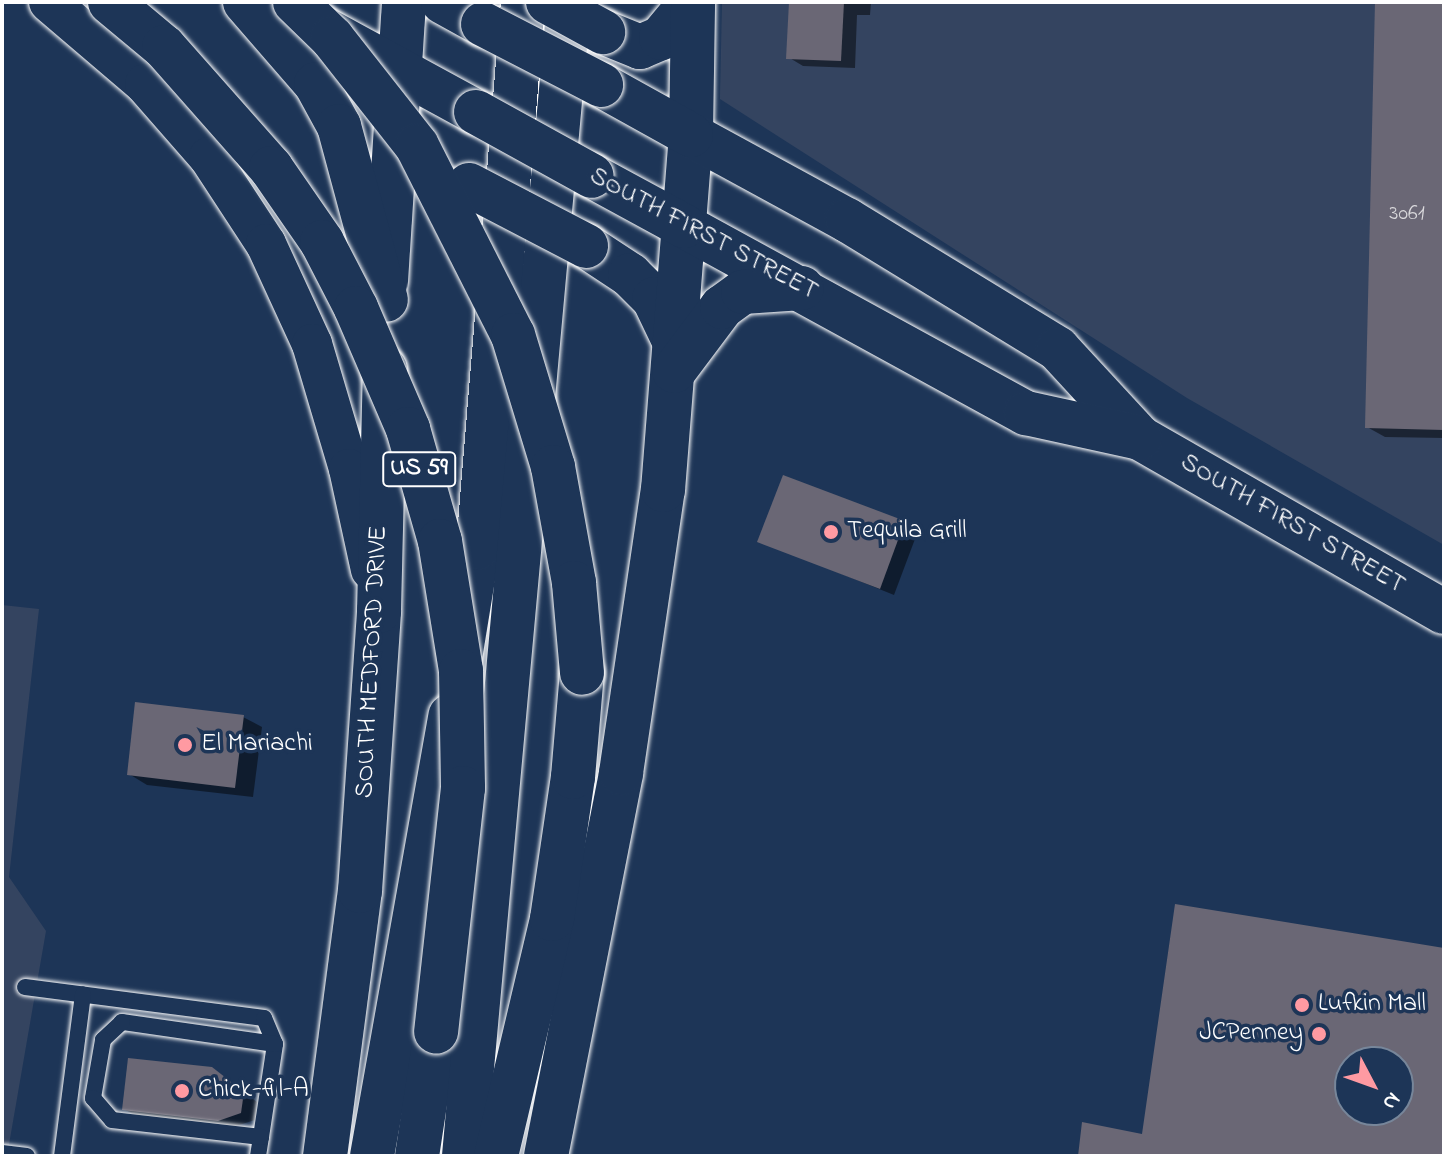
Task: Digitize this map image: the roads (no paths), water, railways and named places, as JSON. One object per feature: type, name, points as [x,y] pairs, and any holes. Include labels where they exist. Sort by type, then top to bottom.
[{"type":"main road","name":"US 59","points":[[110,2],[164,47],[271,168],[322,242],[356,308],[408,429],[440,541],[461,671],[463,788],[436,1032],[417,1156]]},
{"type":"main road","points":[[245,2],[316,84],[339,126],[386,300]]},
{"type":"main road","name":"SOUTH FIRST STREET","points":[[276,2],[1026,413],[1140,438],[1444,612]]},
{"type":"main road","points":[[295,2],[332,38],[417,146],[513,335],[553,467],[574,583],[582,673],[573,777],[552,919],[496,1156]]},
{"type":"main road","name":"SOUTH MEDFORD DRIVE","points":[[325,1156],[358,908],[379,611],[386,300],[404,2]]},
{"type":"main road","name":"SOUTH FIRST STREET","points":[[443,2],[847,220],[1058,349],[1140,438]]},
{"type":"main road","points":[[372,1156],[478,548],[523,2]]},
{"type":"main road","points":[[548,2],[603,32],[640,47],[661,38],[692,2]]},
{"type":"main road","points":[[464,1156],[569,2]]},
{"type":"main road","points":[[546,1156],[621,773],[663,490],[676,359],[691,135],[692,2]]},
{"type":"main road","points":[[392,185],[446,176],[586,246],[654,299],[676,359]]},
{"type":"main road","points":[[676,359],[722,307],[743,292],[802,288]]},
{"type":"street","points":[[49,2],[145,84],[209,157],[266,244],[312,344],[349,469],[379,611]]},
{"type":"lane","points":[[25,987],[264,1018],[275,1044],[258,1156]]},
{"type":"lane","points":[[62,1156],[83,994]]},
{"type":"lane","points":[[261,1137],[112,1120],[93,1098],[103,1040],[122,1022],[275,1044]]},
{"type":"lane","points":[[2,1153],[27,1156]]},
{"type":"place","name":"Tequila Grill","points":[[831,532]]},
{"type":"place","name":"El Mariachi","points":[[185,745]]},
{"type":"place","name":"Lufkin Mall","points":[[1302,1005]]},
{"type":"place","name":"JCPenney","points":[[1319,1034]]},
{"type":"place","name":"Chick-fil-A","points":[[182,1091]]}]
